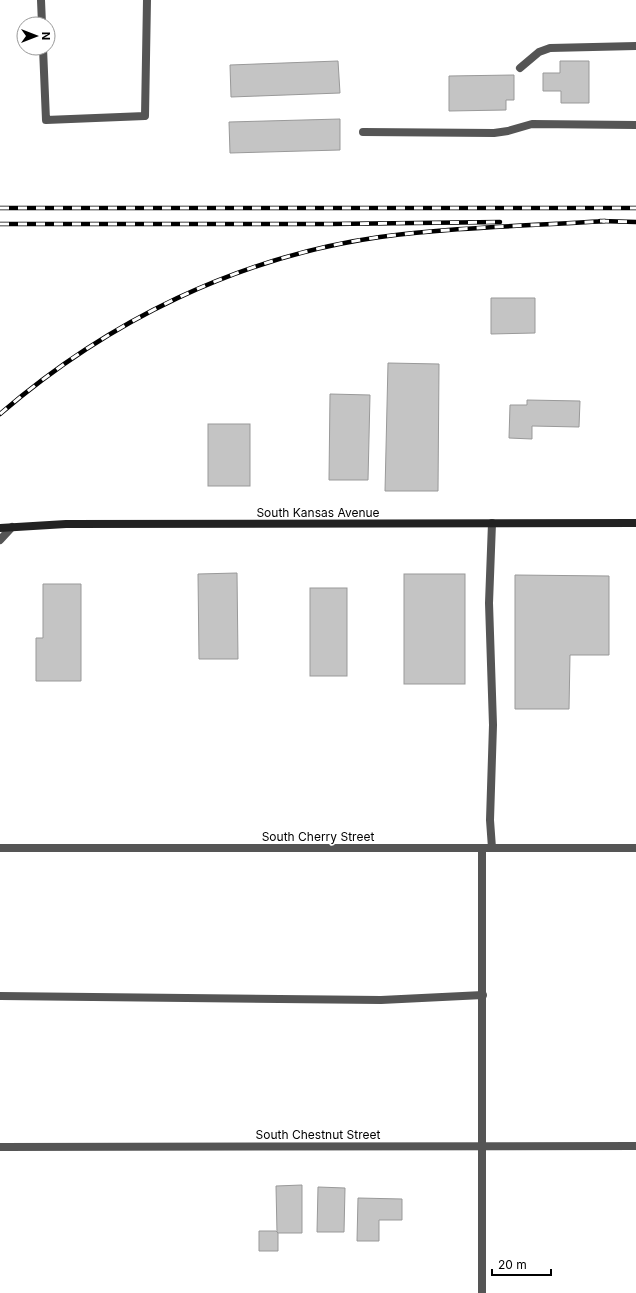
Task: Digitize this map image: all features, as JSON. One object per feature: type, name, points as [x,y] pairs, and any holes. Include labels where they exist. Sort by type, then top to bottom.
[{"type":"main road","name":"South Kansas Avenue","points":[[0,528],[66,524],[636,523]]},
{"type":"street","points":[[41,0],[42,16]]},
{"type":"street","points":[[43,56],[46,120],[145,116],[147,0]]},
{"type":"street","points":[[520,68],[539,52],[550,48],[636,46]]},
{"type":"street","points":[[363,132],[494,133],[508,131],[532,124],[636,125]]},
{"type":"street","points":[[492,523],[489,603],[493,725],[490,820],[492,848]]},
{"type":"street","points":[[0,540],[12,527]]},
{"type":"street","name":"South Cherry Street","points":[[0,848],[636,848]]},
{"type":"street","points":[[482,848],[482,1293]]},
{"type":"street","points":[[0,996],[381,1000],[483,995]]},
{"type":"street","name":"South Chestnut Street","points":[[0,1147],[636,1146]]},
{"type":"building","points":[[338,61],[340,93],[231,97],[230,65]]},
{"type":"building","points":[[560,61],[589,61],[589,103],[561,103],[561,91],[543,91],[543,73],[560,73]]},
{"type":"building","points":[[514,75],[514,100],[506,100],[506,110],[449,111],[449,76]]},
{"type":"building","points":[[340,119],[340,150],[230,153],[229,122]]},
{"type":"building","points":[[491,298],[535,298],[535,333],[491,334]]},
{"type":"building","points":[[388,363],[439,364],[438,491],[385,491]]},
{"type":"building","points":[[330,394],[370,395],[368,480],[329,480]]},
{"type":"building","points":[[527,400],[580,401],[579,427],[532,426],[532,439],[509,438],[510,405],[527,405]]},
{"type":"building","points":[[208,424],[250,424],[250,486],[208,486]]},
{"type":"building","points":[[237,573],[238,659],[199,659],[198,574]]},
{"type":"building","points":[[404,574],[465,574],[465,684],[404,684]]},
{"type":"building","points":[[515,575],[609,576],[609,655],[570,655],[569,709],[515,709]]},
{"type":"building","points":[[43,584],[81,584],[81,681],[36,681],[36,638],[43,638]]},
{"type":"building","points":[[310,588],[347,588],[347,676],[310,676]]},
{"type":"building","points":[[302,1185],[302,1233],[277,1233],[276,1186]]},
{"type":"building","points":[[318,1187],[345,1188],[344,1232],[317,1232]]},
{"type":"building","points":[[358,1198],[402,1199],[402,1220],[379,1220],[379,1241],[357,1241]]},
{"type":"building","points":[[259,1231],[276,1231],[278,1233],[278,1251],[259,1251]]},
{"type":"railway","points":[[0,208],[636,208]]},
{"type":"railway","points":[[600,221],[636,222]]},
{"type":"railway","points":[[0,414],[85,350],[130,322],[177,298],[226,277],[276,260],[327,247],[380,237],[464,229],[605,221]]},
{"type":"railway","points":[[0,224],[330,224],[500,222]]}]
